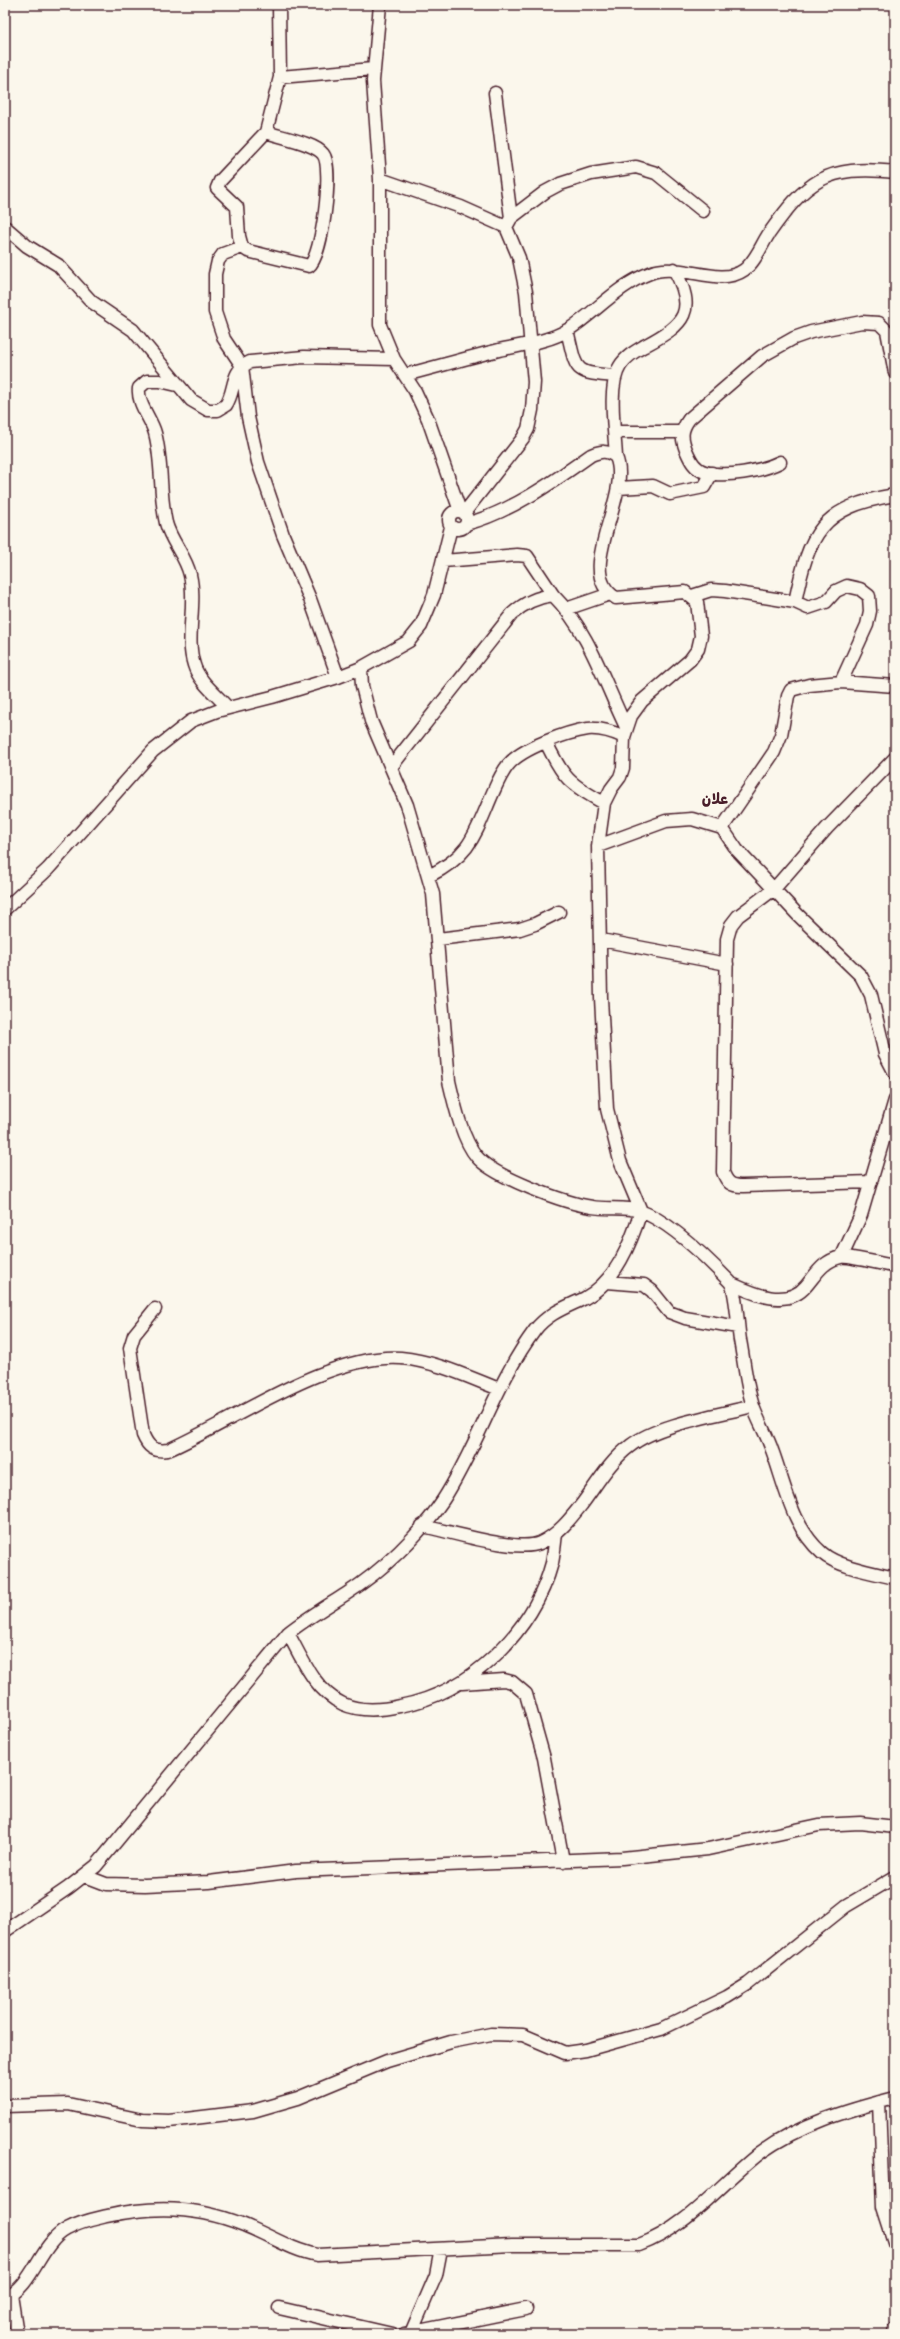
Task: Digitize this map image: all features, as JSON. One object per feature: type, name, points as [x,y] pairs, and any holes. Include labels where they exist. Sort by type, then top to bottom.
[{"type":"street","points":[[266,132],[312,147],[323,154],[326,160],[328,178],[318,242],[312,263],[306,266],[248,251],[242,247],[238,236],[237,207],[217,190],[218,184],[266,132],[280,77],[279,5]]},
{"type":"street","points":[[380,5],[373,69],[374,116],[380,179],[379,314],[383,334],[394,359],[405,375],[428,419],[442,460],[458,518]]},
{"type":"street","points":[[280,77],[373,69]]},
{"type":"street","points":[[5,909],[48,869],[140,766],[167,739],[190,722],[228,708],[272,697],[338,677],[361,668],[400,647],[416,634],[434,595],[458,518],[528,429],[533,395],[526,292],[519,258],[508,223],[495,93]]},
{"type":"street","points":[[508,223],[545,192],[560,184],[591,174],[636,167],[656,173],[703,211]]},
{"type":"street","points":[[405,375],[530,343],[567,330],[634,281],[649,273],[674,269],[716,276],[726,276],[743,271],[788,207],[805,189],[816,181],[830,174],[845,171],[877,170],[895,172]]},
{"type":"street","points":[[380,179],[508,223]]},
{"type":"street","points":[[5,227],[27,246],[58,265],[92,302],[134,330],[145,342],[177,385],[196,404],[208,410],[218,410],[227,403],[234,379],[242,366],[257,360],[304,357],[394,359]]},
{"type":"street","points":[[242,247],[220,256],[215,274],[215,304],[224,339],[242,366],[248,417],[258,462],[283,535],[310,599],[338,677]]},
{"type":"street","points":[[5,1931],[85,1876],[125,1834],[288,1633],[354,1588],[394,1555],[422,1526],[442,1500],[454,1480],[499,1389],[526,1344],[542,1322],[551,1315],[590,1295],[607,1282],[616,1269],[641,1211],[628,1185],[620,1161],[607,1109],[601,998],[598,846],[604,803],[611,789],[620,777],[623,768],[625,732],[642,701],[690,660],[698,649],[701,636],[697,602],[692,596],[684,592],[675,592],[616,598],[610,594],[602,580],[600,555],[618,488],[619,464],[616,457],[615,376],[626,358],[670,331],[681,318],[687,301],[685,292],[674,269]]},
{"type":"street","points":[[780,462],[754,471],[705,472],[692,463],[683,442],[682,432],[689,419],[762,356],[794,338],[811,332],[862,322],[879,322],[887,331],[895,373]]},
{"type":"street","points":[[567,330],[575,363],[580,370],[586,374],[615,376]]},
{"type":"street","points":[[177,385],[160,381],[147,381],[139,388],[139,398],[153,427],[156,439],[164,513],[169,532],[186,562],[190,576],[193,664],[200,677],[228,708]]},
{"type":"street","points":[[615,432],[682,432]]},
{"type":"street","points":[[458,518],[499,513],[532,494],[591,455],[600,452],[608,452],[616,457]]},
{"type":"street","points":[[618,488],[653,486],[670,494],[704,487],[712,473]]},
{"type":"street","points":[[795,602],[805,557],[820,527],[836,515],[857,504],[895,495]]},
{"type":"street","points":[[444,561],[522,555],[531,559],[553,595],[566,609],[588,644],[625,732]]},
{"type":"street","points":[[692,596],[711,590],[725,591],[795,602],[808,608],[819,606],[836,591],[847,586],[860,589],[870,596],[871,601],[867,625],[841,682]]},
{"type":"street","points":[[566,609],[610,594]]},
{"type":"street","points":[[391,767],[512,614],[534,599],[553,595]]},
{"type":"street","points":[[361,668],[362,686],[371,721],[407,805],[429,876],[435,905],[449,1081],[465,1135],[476,1157],[508,1178],[556,1197],[594,1208],[626,1208],[641,1211],[674,1230],[732,1284],[765,1297],[788,1297],[806,1287],[824,1264],[842,1256],[895,1266]]},
{"type":"street","points":[[722,828],[774,752],[781,735],[788,696],[791,690],[809,685],[841,682],[895,686]]},
{"type":"street","points":[[429,876],[456,860],[465,851],[480,826],[497,782],[509,764],[546,742],[589,729],[625,732]]},
{"type":"street","points":[[546,742],[560,771],[580,789],[604,803]]},
{"type":"street","points":[[871,1182],[733,1186],[726,1179],[723,1172],[723,1128],[728,964],[727,939],[731,925],[738,916],[774,889],[832,822],[895,758]]},
{"type":"street","points":[[598,846],[656,823],[671,820],[698,820],[722,828],[737,850],[798,915],[861,976],[871,995],[885,1054],[895,1073]]},
{"type":"street","points":[[438,939],[520,929],[535,924],[559,912]]},
{"type":"street","points":[[601,940],[728,964]]},
{"type":"street","points":[[842,1256],[855,1230],[895,1100]]},
{"type":"street","points":[[607,1282],[644,1285],[652,1291],[669,1312],[685,1318],[738,1327]]},
{"type":"street","points":[[732,1284],[738,1327],[753,1406],[772,1449],[791,1505],[810,1540],[830,1559],[895,1578]]},
{"type":"street","points":[[155,1308],[134,1334],[130,1348],[142,1435],[146,1444],[155,1450],[168,1450],[302,1383],[348,1364],[370,1360],[402,1358],[429,1363],[499,1389]]},
{"type":"street","points":[[422,1526],[513,1546],[534,1545],[556,1532],[573,1515],[619,1455],[637,1440],[679,1425],[753,1406]]},
{"type":"street","points":[[288,1633],[313,1678],[335,1699],[344,1704],[366,1709],[385,1709],[414,1704],[462,1683],[490,1660],[520,1627],[533,1607],[546,1581],[552,1562],[556,1532]]},
{"type":"street","points":[[462,1683],[504,1680],[512,1682],[526,1694],[544,1758],[563,1861]]},
{"type":"street","points":[[85,1876],[106,1884],[145,1885],[209,1882],[296,1872],[446,1864],[647,1857],[690,1852],[794,1829],[836,1823],[895,1827]]},
{"type":"street","points":[[5,2106],[68,2104],[142,2120],[169,2121],[253,2111],[298,2098],[375,2065],[451,2042],[492,2034],[523,2035],[565,2053],[590,2049],[661,2029],[732,1994],[748,1984],[846,1906],[895,1877]]},
{"type":"street","points":[[17,2334],[8,2297],[59,2233],[93,2219],[142,2209],[179,2209],[214,2215],[245,2225],[298,2250],[317,2255],[512,2244],[639,2245],[652,2240],[683,2219],[742,2168],[776,2143],[822,2120],[895,2098]]},
{"type":"street","points":[[879,2102],[883,2208],[895,2245]]},
{"type":"street","points":[[408,2334],[436,2275],[441,2249]]},
{"type":"street","points":[[279,2308],[392,2334]]},
{"type":"street","points":[[408,2334],[526,2310]]},
{"type":"street","points":[[895,2329],[895,2334]]},
{"type":"district","name":"علان","points":[[715,799]]}]
